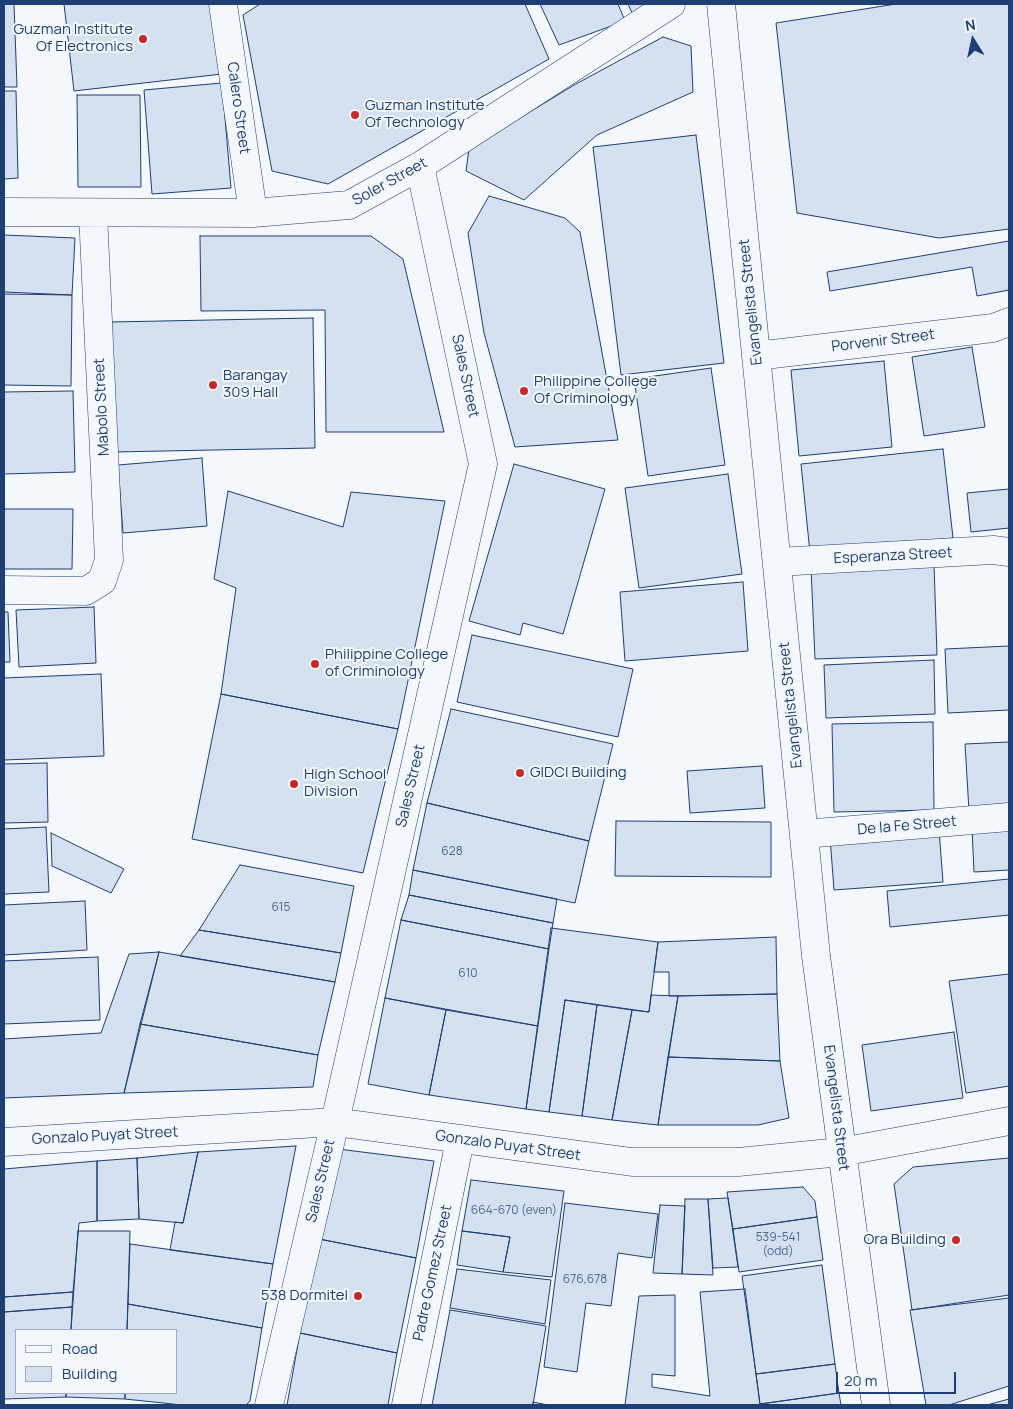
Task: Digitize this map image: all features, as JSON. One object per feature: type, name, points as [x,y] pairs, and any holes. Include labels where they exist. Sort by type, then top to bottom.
[{"type":"street","name":"Calero Street","points":[[223,4],[253,212]]},
{"type":"street","name":"Soler Street","points":[[4,212],[253,212],[349,205],[420,166],[671,4]]},
{"type":"street","name":"Evangelista Street","points":[[721,4],[816,956],[876,1405]]},
{"type":"street","name":"Sales Street","points":[[269,1405],[484,464],[420,166]]},
{"type":"street","name":"Mabolo Street","points":[[4,590],[86,591],[102,581],[109,560],[93,213]]},
{"type":"street","name":"Porvenir Street","points":[[756,356],[993,328],[1009,322]]},
{"type":"street","name":"Esperanza Street","points":[[776,562],[993,550],[1009,552]]},
{"type":"street","name":"De la Fe Street","points":[[804,834],[1009,817]]},
{"type":"street","name":"Gonzalo Puyat Street","points":[[4,1142],[335,1122],[632,1162],[738,1162],[841,1152],[1009,1122]]},
{"type":"street","name":"Padre Gomez Street","points":[[406,1405],[460,1140]]},
{"type":"building","points":[[4,4],[14,4],[17,87],[4,87]]},
{"type":"building","name":"Guzman Institute Of Electronics","points":[[64,4],[214,4],[222,74],[74,91]]},
{"type":"building","name":"Guzman Institute Of Technology","points":[[260,4],[525,4],[549,59],[328,184],[272,171],[243,15]]},
{"type":"building","points":[[540,4],[618,4],[625,21],[559,45]]},
{"type":"building","points":[[628,4],[652,4],[633,15]]},
{"type":"building","points":[[896,4],[1009,4],[1009,229],[939,238],[797,213],[776,23]]},
{"type":"building","points":[[663,37],[691,46],[693,92],[597,135],[524,200],[466,171],[469,149],[574,85]]},
{"type":"building","points":[[222,83],[231,188],[152,194],[144,90]]},
{"type":"building","points":[[4,91],[16,91],[18,178],[4,179]]},
{"type":"building","points":[[77,95],[140,95],[141,187],[78,187]]},
{"type":"building","points":[[696,135],[724,363],[621,375],[593,147]]},
{"type":"building","points":[[489,196],[565,218],[580,232],[618,440],[515,447],[484,333],[468,233]]},
{"type":"building","points":[[4,235],[75,238],[72,295],[4,292]]},
{"type":"building","points":[[200,236],[371,236],[403,259],[444,432],[326,432],[325,310],[201,311]]},
{"type":"building","points":[[1009,241],[1009,290],[977,296],[972,267],[830,291],[827,272]]},
{"type":"building","points":[[4,294],[72,295],[71,386],[4,385]]},
{"type":"building","name":"Barangay 309 Hall","points":[[313,318],[315,448],[113,452],[111,322]]},
{"type":"building","points":[[972,347],[985,427],[924,436],[912,357]]},
{"type":"building","points":[[884,361],[892,447],[799,456],[791,370]]},
{"type":"building","points":[[711,368],[725,465],[648,476],[634,379]]},
{"type":"building","points":[[73,391],[75,472],[4,474],[4,392]]},
{"type":"building","points":[[943,449],[953,538],[810,553],[801,464]]},
{"type":"building","points":[[202,458],[207,526],[123,533],[118,465]]},
{"type":"building","points":[[514,464],[605,489],[563,634],[523,623],[520,635],[469,621]]},
{"type":"building","points":[[728,474],[742,574],[639,588],[625,488]]},
{"type":"building","points":[[1009,489],[1009,528],[971,532],[967,493]]},
{"type":"building","points":[[228,491],[343,527],[351,492],[445,501],[398,729],[221,694],[236,588],[214,579]]},
{"type":"building","points":[[4,509],[73,509],[72,569],[4,569]]},
{"type":"building","points":[[934,564],[937,655],[815,659],[811,568]]},
{"type":"building","points":[[743,582],[748,651],[625,661],[620,592]]},
{"type":"building","points":[[94,607],[96,663],[19,667],[16,610]]},
{"type":"building","points":[[4,612],[8,612],[10,662],[4,662]]},
{"type":"building","points":[[472,635],[633,669],[618,737],[457,702]]},
{"type":"building","points":[[1009,646],[1009,710],[948,713],[945,649]]},
{"type":"building","points":[[934,660],[935,714],[826,718],[824,665]]},
{"type":"building","points":[[101,674],[104,756],[4,760],[4,678]]},
{"type":"building","name":"High School Division","points":[[221,694],[398,729],[363,873],[192,839]]},
{"type":"building","name":"GIDCI Building","points":[[451,709],[613,744],[589,841],[427,803]]},
{"type":"building","points":[[933,722],[934,810],[834,812],[832,724]]},
{"type":"building","points":[[1009,742],[1009,809],[969,811],[965,744]]},
{"type":"building","points":[[47,763],[48,822],[4,823],[4,764]]},
{"type":"building","points":[[762,766],[765,808],[690,813],[687,771]]},
{"type":"building","points":[[427,803],[589,841],[575,903],[413,870]]},
{"type":"building","points":[[616,821],[771,822],[771,877],[615,876]]},
{"type":"building","points":[[1009,826],[1009,870],[974,872],[972,829]]},
{"type":"building","points":[[46,827],[49,892],[4,894],[4,829]]},
{"type":"building","points":[[939,830],[943,882],[834,890],[830,837]]},
{"type":"building","points":[[51,833],[124,869],[111,893],[52,866]]},
{"type":"building","points":[[240,865],[354,886],[341,953],[199,930]]},
{"type":"building","points":[[413,870],[557,899],[553,923],[409,895]]},
{"type":"building","points":[[1009,879],[1009,915],[890,927],[887,891]]},
{"type":"building","points":[[409,895],[553,923],[549,949],[401,920]]},
{"type":"building","points":[[85,901],[87,950],[4,955],[4,905]]},
{"type":"building","points":[[401,920],[549,949],[538,1026],[385,998]]},
{"type":"building","points":[[551,928],[658,942],[649,1012],[565,1000],[549,1112],[526,1109]]},
{"type":"building","points":[[199,930],[341,953],[335,982],[180,956]]},
{"type":"building","points":[[776,937],[777,994],[669,996],[669,972],[654,972],[658,942]]},
{"type":"building","points":[[159,952],[124,1093],[4,1098],[4,1039],[101,1033],[129,954]]},
{"type":"building","points":[[159,952],[335,982],[318,1055],[140,1024]]},
{"type":"building","points":[[98,957],[100,1020],[4,1024],[4,961]]},
{"type":"building","points":[[1009,974],[1009,1086],[966,1093],[949,981]]},
{"type":"building","points":[[777,994],[780,1061],[668,1057],[678,996]]},
{"type":"building","points":[[651,995],[678,996],[658,1125],[612,1120],[632,1010],[649,1012]]},
{"type":"building","points":[[385,998],[446,1010],[429,1095],[368,1084]]},
{"type":"building","points":[[565,1000],[597,1005],[582,1116],[549,1112]]},
{"type":"building","points":[[597,1005],[632,1010],[612,1120],[582,1116]]},
{"type":"building","points":[[446,1010],[538,1026],[526,1109],[429,1095]]},
{"type":"building","points":[[140,1024],[318,1055],[313,1087],[124,1093]]},
{"type":"building","points":[[954,1032],[963,1098],[871,1111],[862,1045]]},
{"type":"building","points":[[668,1057],[780,1061],[789,1118],[758,1125],[658,1125]]},
{"type":"building","points":[[296,1146],[273,1264],[170,1250],[175,1222],[183,1223],[198,1152]]},
{"type":"building","points":[[338,1149],[434,1161],[416,1258],[319,1239]]},
{"type":"building","points":[[198,1152],[183,1223],[139,1219],[137,1158]]},
{"type":"building","points":[[137,1158],[139,1219],[97,1221],[97,1161]]},
{"type":"building","name":"Ora Building","points":[[1009,1158],[1009,1295],[912,1310],[894,1184],[913,1167]]},
{"type":"building","points":[[97,1161],[97,1221],[79,1223],[73,1292],[4,1297],[4,1169]]},
{"type":"building","points":[[471,1180],[564,1191],[552,1277],[503,1272],[510,1237],[462,1231]]},
{"type":"building","points":[[803,1187],[815,1201],[817,1217],[733,1229],[727,1192]]},
{"type":"building","points":[[728,1198],[738,1267],[713,1268],[708,1199]]},
{"type":"building","points":[[685,1199],[708,1199],[713,1275],[682,1274]]},
{"type":"building","points":[[565,1203],[658,1214],[652,1258],[618,1253],[611,1306],[586,1303],[577,1372],[544,1367]]},
{"type":"building","points":[[660,1205],[685,1206],[682,1274],[653,1273]]},
{"type":"building","points":[[817,1217],[823,1260],[739,1272],[733,1229]]},
{"type":"building","points":[[78,1231],[130,1231],[127,1329],[71,1329]]},
{"type":"building","points":[[462,1231],[510,1237],[503,1272],[457,1265]]},
{"type":"building","name":"538 Dormitel","points":[[319,1239],[416,1258],[397,1353],[300,1333]]},
{"type":"building","points":[[130,1244],[273,1264],[262,1328],[128,1304]]},
{"type":"building","points":[[822,1265],[835,1364],[756,1374],[742,1276]]},
{"type":"building","points":[[457,1269],[551,1280],[545,1324],[450,1308]]},
{"type":"building","points":[[745,1289],[760,1405],[625,1405],[639,1296],[675,1295],[675,1376],[652,1374],[652,1387],[710,1396],[700,1292]]},
{"type":"building","points":[[73,1292],[72,1307],[4,1312],[4,1297]]},
{"type":"building","points":[[1009,1298],[1009,1386],[949,1405],[926,1405],[910,1310]]},
{"type":"building","points":[[128,1304],[262,1328],[250,1401],[246,1405],[182,1405],[125,1399],[125,1394],[178,1394],[178,1329],[127,1329]]},
{"type":"building","points":[[72,1307],[71,1329],[15,1329],[15,1394],[66,1394],[66,1397],[4,1399],[4,1312]]},
{"type":"building","points":[[450,1310],[546,1326],[533,1405],[432,1405]]},
{"type":"building","points":[[300,1333],[397,1353],[388,1405],[287,1405]]},
{"type":"building","points":[[835,1364],[839,1393],[760,1404],[756,1374]]},
{"type":"building","points":[[839,1393],[841,1405],[760,1405],[760,1404]]},
{"type":"building","points":[[66,1394],[125,1394],[125,1399],[66,1397]]},
{"type":"building","points":[[1009,1399],[1009,1405],[987,1405]]},
{"type":"building","points":[[533,1402],[548,1405],[533,1405]]},
{"type":"place","name":"Guzman Institute Of Electronics","points":[[143,39]]},
{"type":"place","name":"Guzman Institute Of Technology","points":[[355,115]]},
{"type":"place","name":"Barangay 309 Hall","points":[[213,385]]},
{"type":"place","name":"Philippine College Of Criminology","points":[[524,391]]},
{"type":"place","name":"Philippine College of Criminology","points":[[315,664]]},
{"type":"place","name":"GIDCI Building","points":[[520,773]]},
{"type":"place","name":"High School Division","points":[[294,784]]},
{"type":"place","name":"Ora Building","points":[[956,1240]]},
{"type":"place","name":"538 Dormitel","points":[[358,1296]]}]
